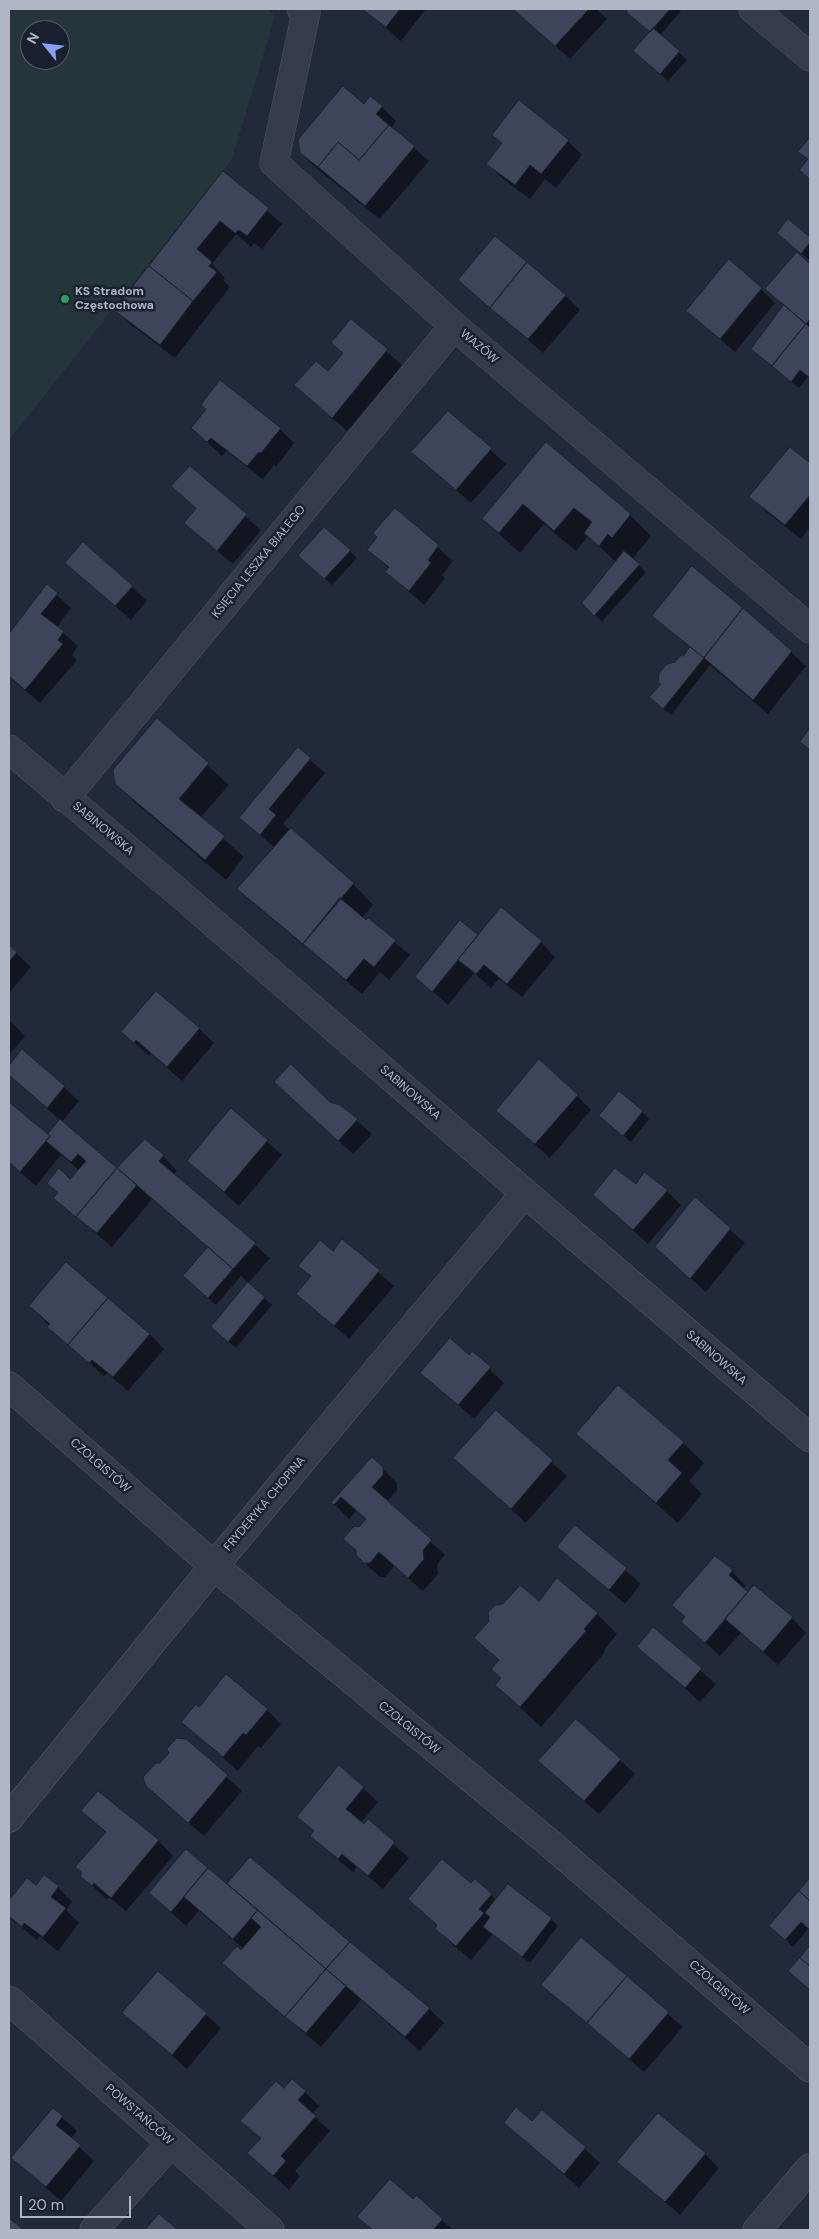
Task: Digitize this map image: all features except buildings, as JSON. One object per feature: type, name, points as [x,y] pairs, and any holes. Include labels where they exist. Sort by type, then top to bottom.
[{"type":"street","name":"WAZÓW","points":[[301,9],[306,13],[274,163],[454,326],[810,629]]},
{"type":"street","points":[[753,9],[810,57]]},
{"type":"street","name":"KSIĘCIA LESZKA BIAŁEGO","points":[[65,798],[454,326]]},
{"type":"street","name":"SABINOWSKA","points":[[9,749],[179,893],[524,1193],[810,1438]]},
{"type":"street","name":"FRYDERYKA CHOPINA","points":[[9,1818],[214,1566],[524,1193]]},
{"type":"street","name":"CZOŁGISTÓW","points":[[9,1386],[214,1566],[546,1841],[810,2068]]},
{"type":"street","name":"POWSTAŃCÓW","points":[[9,2000],[270,2230]]},
{"type":"street","points":[[94,2230],[170,2143]]},
{"type":"street","points":[[757,2230],[810,2168]]},
{"type":"shaded area","name":"KS Stradom Częstochowa","points":[[9,9],[266,9],[275,16],[232,159],[9,440]]},
{"type":"place","name":"KS Stradom Częstochowa","points":[[65,299]]}]
